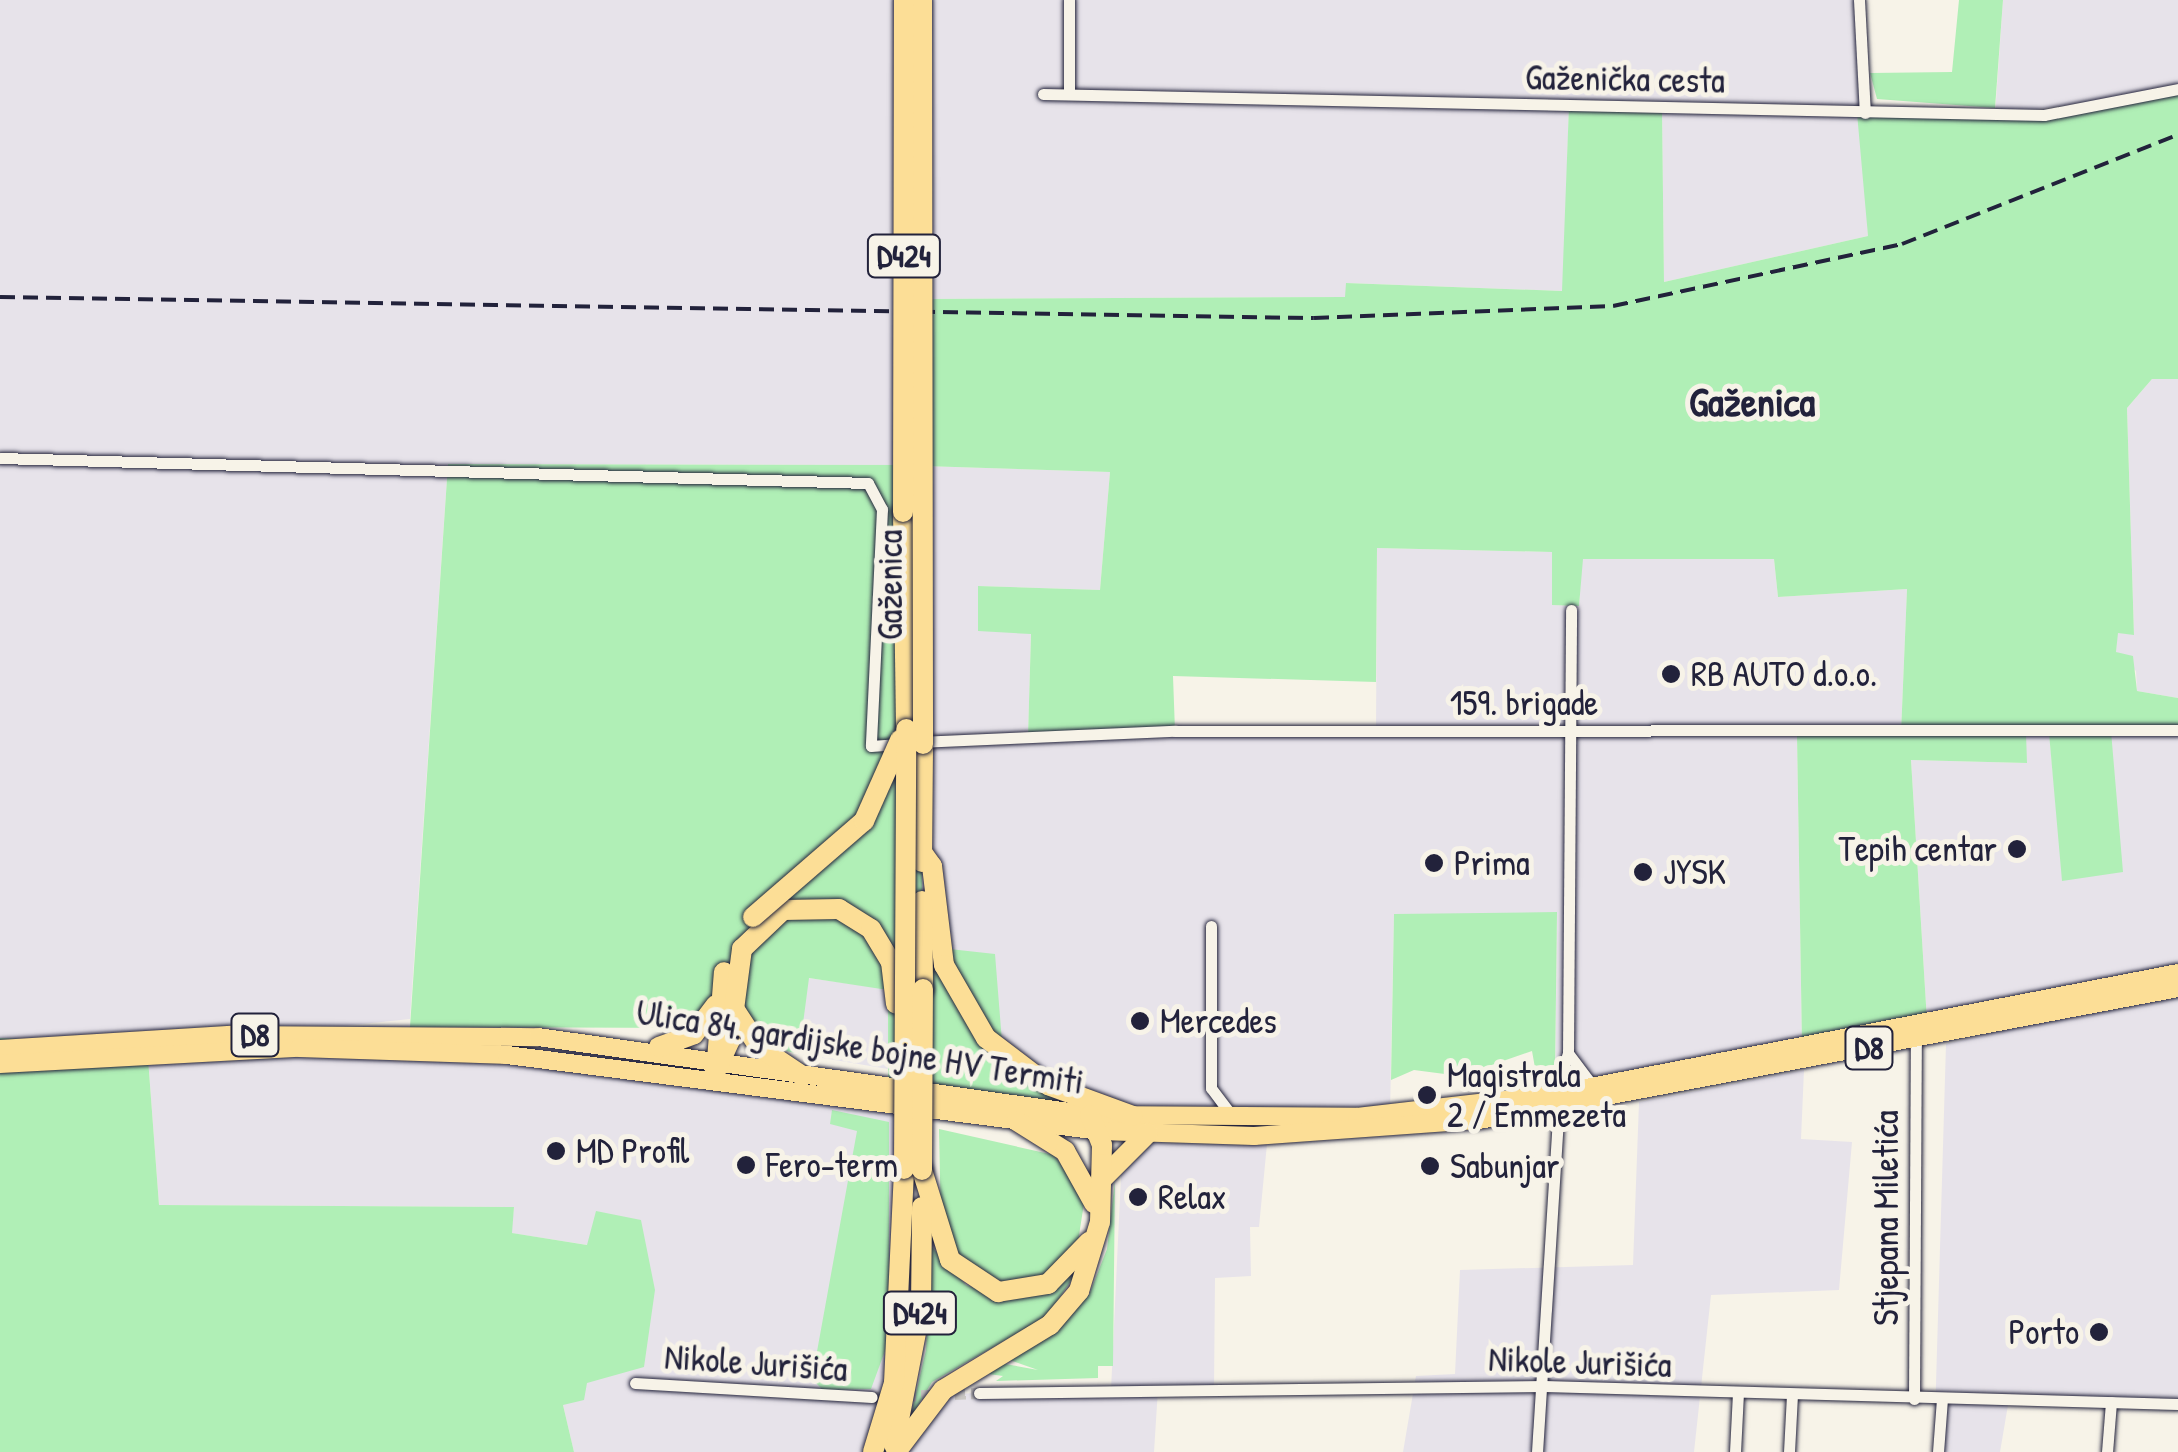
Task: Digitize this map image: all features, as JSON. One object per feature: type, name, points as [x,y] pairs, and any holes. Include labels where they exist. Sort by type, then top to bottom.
[{"type":"highway","name":"Gaženica","points":[[904,0],[904,1054],[913,1170]]},
{"type":"highway","name":"Gaženica","points":[[913,1170],[922,851],[922,0]]},
{"type":"highway","points":[[715,1068],[725,1005],[756,921],[864,821],[906,729]]},
{"type":"highway","points":[[922,851],[932,866],[944,964],[974,1022],[1048,1084],[1133,1116]]},
{"type":"highway","points":[[756,921],[819,905],[871,928],[891,962],[904,1054]]},
{"type":"highway","points":[[659,1047],[694,1034],[725,1005]]},
{"type":"highway","points":[[725,1005],[759,1046],[801,1075]]},
{"type":"highway","points":[[913,1170],[938,1240],[961,1272],[998,1292],[1048,1284],[1081,1259],[1094,1198],[1065,1151],[1017,1121]]},
{"type":"highway","points":[[894,1452],[944,1390],[1071,1302],[1094,1258],[1101,1180],[1095,1123]]},
{"type":"highway","points":[[1101,1180],[1148,1133]]},
{"type":"highway","name":"D424","points":[[872,1452],[894,1383],[913,1170]]},
{"type":"highway","name":"D424","points":[[894,1452],[921,1308],[913,1170]]},
{"type":"main road","name":"Ulica 84. gardijske bojne HV Termiti","points":[[0,1050],[300,1034],[659,1047],[715,1068],[1017,1121],[1095,1123],[1133,1116],[1238,1120],[1557,1100],[1592,1085],[2178,972]]},
{"type":"main road","name":"Ulica 84. gardijske bojne HV Termiti","points":[[0,1064],[370,1048],[801,1075],[1148,1133],[1378,1130],[1916,1038],[2178,988]]},
{"type":"street","points":[[1069,0],[1069,94]]},
{"type":"street","points":[[1859,0],[1865,113]]},
{"type":"street","name":"Gaženička cesta","points":[[1043,94],[2044,115],[2178,89]]},
{"type":"street","name":"159. brigade","points":[[0,458],[868,483],[882,509],[870,746],[1147,731],[2178,730]]},
{"type":"street","points":[[1537,1452],[1544,1386],[1557,1100],[1568,1052],[1571,610]]},
{"type":"street","points":[[1189,1118],[1211,1088],[1211,926]]},
{"type":"street","name":"Stjepana Miletića","points":[[1914,1398],[1916,1038]]},
{"type":"street","points":[[1568,1052],[1592,1085]]},
{"type":"street","points":[[1211,1088],[1238,1120]]},
{"type":"street","name":"Nikole Jurišića","points":[[636,1384],[872,1397]]},
{"type":"street","name":"Nikole Jurišića","points":[[979,1393],[1544,1386],[2178,1404]]},
{"type":"street","points":[[1735,1452],[1738,1393]]},
{"type":"street","points":[[1789,1452],[1792,1394]]},
{"type":"street","points":[[1938,1452],[1942,1399]]},
{"type":"street","points":[[2107,1452],[2112,1402]]},
{"type":"shaded area","points":[[0,0],[904,0],[903,465],[448,464],[410,1019],[160,1045],[567,1050],[913,1099],[899,1395],[1111,1390],[1122,1154],[1149,1143],[1267,1144],[1259,1227],[1250,1227],[1251,1276],[1215,1278],[1214,1389],[1158,1389],[1154,1452],[574,1452],[563,1405],[588,1245],[511,1233],[514,1207],[159,1205],[147,1045],[0,1038]]},
{"type":"shaded area","points":[[916,0],[1859,0],[1868,236],[1664,282],[1662,108],[1569,106],[1563,291],[1347,283],[1346,297],[928,299]]},
{"type":"shaded area","points":[[2003,0],[2178,0],[2178,89],[1995,115]]},
{"type":"shaded area","points":[[2152,379],[2178,379],[2178,698],[2137,691],[2136,671],[2116,652],[2117,632],[2134,634],[2127,408]]},
{"type":"shaded area","points":[[922,466],[1110,472],[1100,590],[978,586],[1031,633],[1028,736],[1376,730],[1377,548],[1552,552],[1553,605],[1579,606],[1582,559],[1774,559],[1778,597],[1907,589],[1901,733],[1797,736],[1802,1046],[1555,1094],[1557,913],[1394,915],[1390,1114],[1070,1112],[1003,1054],[941,949],[922,946]]},
{"type":"shaded area","points":[[2110,730],[2178,730],[2178,973],[1927,1021],[1911,760],[2026,763],[2026,733],[2049,732],[2063,880]]},
{"type":"shaded area","points":[[808,978],[888,989],[888,1069],[799,1054]]},
{"type":"shaded area","points":[[2178,988],[2178,1404],[2009,1399],[2000,1452],[1934,1452],[1946,1044]]},
{"type":"shaded area","points":[[1804,1070],[1801,1139],[1852,1142],[1839,1290],[1711,1295],[1694,1452],[1403,1452],[1416,1376],[1455,1374],[1460,1270],[1633,1265],[1639,1102]]},
{"type":"green space","points":[[1959,0],[2003,0],[1995,108],[1877,99],[1870,73],[1952,72]]},
{"type":"green space","points":[[2178,89],[2178,379],[2152,379],[2127,408],[2134,635],[2118,633],[2116,652],[2133,656],[2137,691],[2178,698],[2178,730],[2111,731],[2123,872],[2062,881],[2049,733],[2026,733],[2027,763],[1911,760],[1927,1021],[1802,1046],[1797,735],[1901,733],[1907,589],[1778,597],[1774,559],[1583,559],[1579,606],[1552,605],[1552,552],[1377,548],[1376,682],[1173,676],[1175,731],[1028,736],[1031,634],[978,631],[978,586],[1100,590],[1110,472],[923,466],[922,946],[995,954],[1003,1054],[1070,1112],[888,1096],[888,990],[809,978],[799,1054],[688,1028],[410,1027],[448,464],[922,465],[928,299],[1345,297],[1346,283],[1562,291],[1569,105],[1662,108],[1664,282],[1868,236],[1857,113],[2044,115]]},
{"type":"green space","points":[[1557,912],[1555,1073],[1537,1079],[1532,1051],[1460,1076],[1414,1070],[1391,1080],[1394,914]]},
{"type":"green space","points":[[0,1038],[147,1045],[159,1205],[514,1207],[512,1233],[587,1245],[596,1211],[641,1220],[655,1290],[644,1367],[587,1383],[584,1400],[563,1405],[574,1452],[0,1452]]},
{"type":"green space","points":[[832,1110],[889,1122],[889,1340],[871,1389],[823,1390],[812,1379],[857,1131],[830,1124]]},
{"type":"green space","points":[[939,1129],[1054,1155],[1085,1197],[1077,1248],[1043,1277],[1002,1282],[952,1251],[941,1225]]},
{"type":"green space","points":[[1115,1180],[1113,1366],[1098,1366],[1098,1378],[996,1381],[1003,1376],[981,1373],[1000,1363],[1038,1370],[1007,1359],[1089,1295],[1107,1249]]},
{"type":"green space","points":[[931,1246],[966,1285],[1005,1298],[1043,1294],[1085,1260],[1047,1316],[932,1382],[910,1419],[926,1350]]},
{"type":"tunnel","points":[[872,1397],[979,1393]]},
{"type":"railway","points":[[0,297],[1314,318],[1613,306],[1902,244],[2178,135]]},
{"type":"place","name":"RB AUTO d.o.o.","points":[[1671,674]]},
{"type":"place","name":"Tepih centar","points":[[2017,849]]},
{"type":"place","name":"Prima","points":[[1434,863]]},
{"type":"place","name":"JYSK","points":[[1643,872]]},
{"type":"place","name":"Mercedes","points":[[1140,1021]]},
{"type":"place","name":"Magistrala 2 / Emmezeta","points":[[1427,1095]]},
{"type":"place","name":"MD Profil","points":[[556,1151]]},
{"type":"place","name":"Fero-term","points":[[746,1165]]},
{"type":"place","name":"Sabunjar","points":[[1430,1166]]},
{"type":"place","name":"Relax","points":[[1138,1197]]},
{"type":"place","name":"Porto","points":[[2099,1332]]},
{"type":"district","name":"Gaženica","points":[[1752,401]]}]
